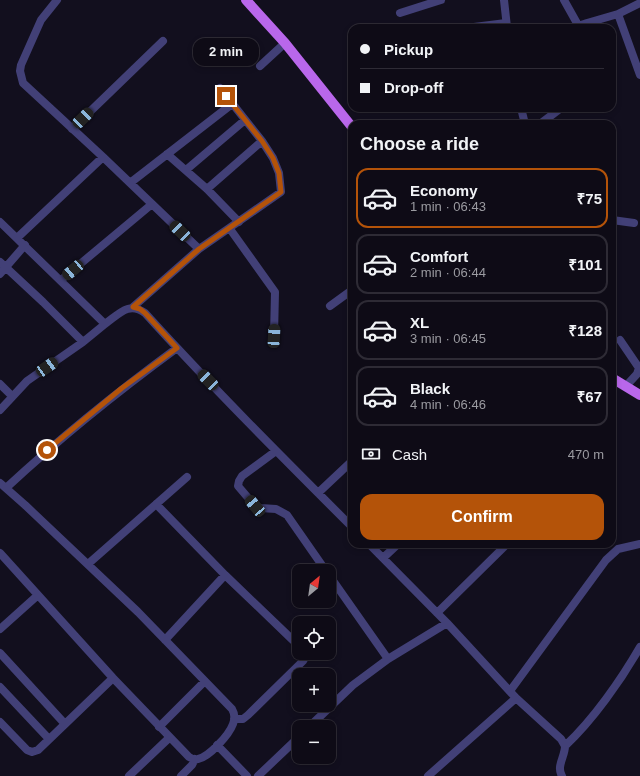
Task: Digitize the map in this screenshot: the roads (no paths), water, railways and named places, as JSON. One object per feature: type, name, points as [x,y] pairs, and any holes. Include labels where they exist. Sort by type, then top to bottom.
[{"type":"main road","points":[[246,0],[285,43],[348,122]]},
{"type":"main road","points":[[616,380],[640,395]]},
{"type":"street","points":[[57,0],[41,20],[21,65],[20,77],[22,82],[199,249]]},
{"type":"street","points":[[400,13],[441,0]]},
{"type":"street","points":[[564,0],[574,24]]},
{"type":"street","points":[[506,1],[507,24]]},
{"type":"street","points":[[585,24],[618,14],[640,3]]},
{"type":"street","points":[[618,14],[640,75]]},
{"type":"street","points":[[72,129],[163,41]]},
{"type":"street","points":[[260,66],[285,43]]},
{"type":"street","points":[[0,410],[12,396],[35,375],[83,342],[125,310],[133,307],[199,249],[230,229],[281,192],[279,173],[276,163],[262,141],[220,88]]},
{"type":"street","points":[[130,183],[232,104]]},
{"type":"street","points":[[545,120],[556,112]]},
{"type":"street","points":[[186,170],[245,120]]},
{"type":"street","points":[[207,189],[262,141]]},
{"type":"street","points":[[167,154],[207,189],[239,222]]},
{"type":"street","points":[[17,238],[103,157]]},
{"type":"street","points":[[61,280],[152,204]]},
{"type":"street","points":[[616,220],[634,222]]},
{"type":"street","points":[[0,222],[106,324]]},
{"type":"street","points":[[230,229],[275,292],[274,336]]},
{"type":"street","points":[[25,245],[2,268],[83,342]]},
{"type":"street","points":[[330,306],[348,293]]},
{"type":"street","points":[[133,307],[140,309],[145,313],[276,451],[348,523]]},
{"type":"street","points":[[620,340],[639,368],[637,374],[626,386]]},
{"type":"street","points":[[0,553],[113,678],[169,738],[189,757],[194,760],[204,757],[230,731],[234,719],[232,709],[88,564],[3,486],[122,388],[177,348]]},
{"type":"street","points":[[0,384],[12,396]]},
{"type":"street","points":[[276,451],[242,476],[238,486],[255,506],[260,508],[276,509],[287,515],[321,564]]},
{"type":"street","points":[[318,492],[348,465]]},
{"type":"street","points":[[88,564],[187,477]]},
{"type":"street","points":[[156,504],[225,576],[292,639]]},
{"type":"street","points":[[510,691],[606,560],[618,549],[640,544]]},
{"type":"street","points":[[373,548],[447,623],[516,698],[560,739],[565,746],[565,752],[560,766],[560,773],[562,776]]},
{"type":"street","points":[[383,558],[394,548]]},
{"type":"street","points":[[437,613],[503,548]]},
{"type":"street","points":[[165,640],[225,576]]},
{"type":"street","points":[[336,585],[388,659]]},
{"type":"street","points":[[0,629],[38,595]]},
{"type":"street","points":[[317,720],[353,686],[388,659],[447,623]]},
{"type":"street","points":[[565,746],[588,722],[625,672],[640,647]]},
{"type":"street","points":[[0,653],[64,724]]},
{"type":"street","points":[[234,719],[243,718],[253,710],[304,660]]},
{"type":"street","points":[[0,722],[27,750],[32,752],[38,750],[113,678]]},
{"type":"street","points":[[159,727],[205,681]]},
{"type":"street","points":[[0,687],[49,740]]},
{"type":"street","points":[[428,776],[516,698]]},
{"type":"street","points":[[129,776],[169,738]]},
{"type":"street","points":[[258,776],[292,744]]},
{"type":"street","points":[[217,745],[247,776]]},
{"type":"street","points":[[181,776],[192,765],[194,760]]}]
